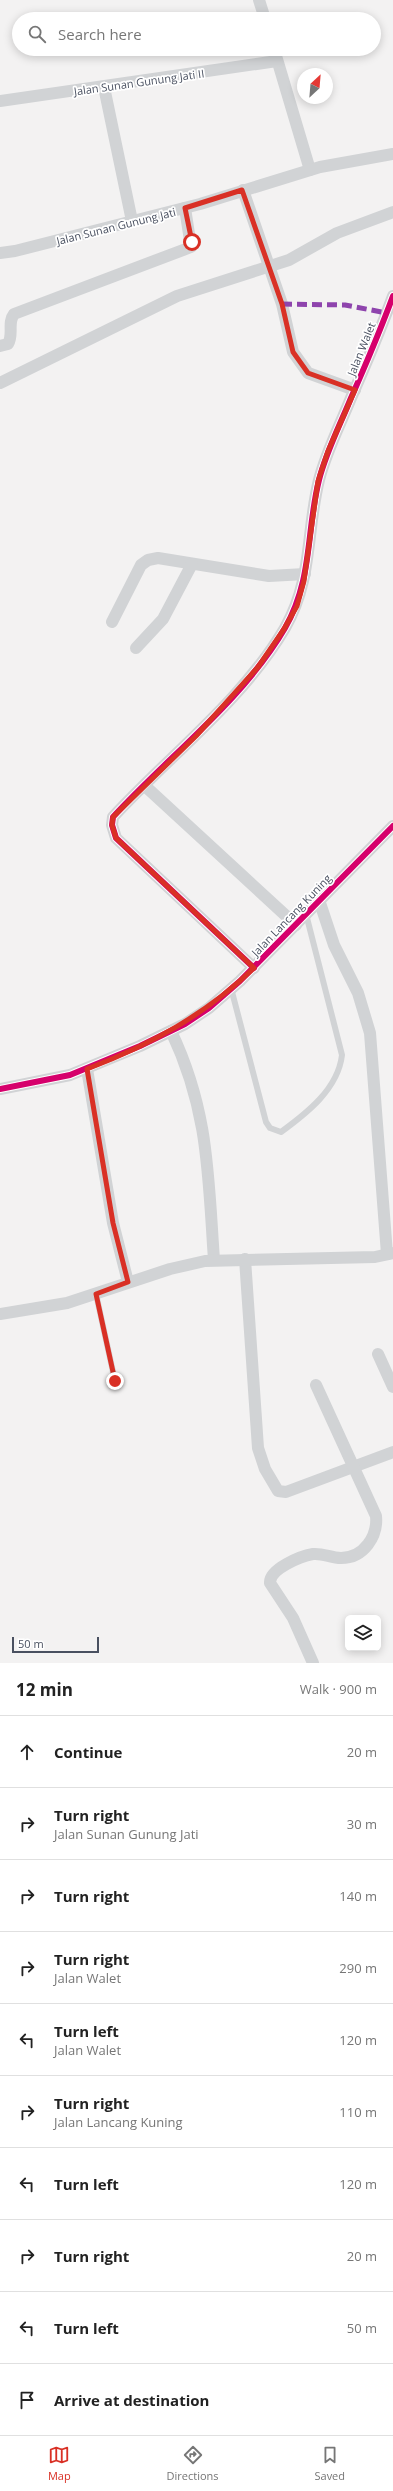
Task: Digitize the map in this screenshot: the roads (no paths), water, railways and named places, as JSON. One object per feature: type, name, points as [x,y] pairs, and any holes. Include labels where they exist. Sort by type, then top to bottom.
[{"type":"street","points":[[259,0],[263,12]]},
{"type":"street","points":[[276,56],[310,170]]},
{"type":"street","name":"Jalan Sunan Gunung Jati II","points":[[0,101],[277,61]]},
{"type":"street","points":[[104,87],[132,222]]},
{"type":"street","name":"Jalan Sunan Gunung Jati","points":[[0,253],[15,251],[185,208],[310,170],[393,154]]},
{"type":"street","points":[[242,190],[282,304],[293,352],[308,373],[355,390]]},
{"type":"street","points":[[0,346],[8,344],[10,340],[10,319],[14,314],[191,246],[185,208]]},
{"type":"street","points":[[0,383],[177,296],[289,260],[337,233],[393,212]]},
{"type":"street","name":"Jalan Walet","points":[[254,968],[116,838],[112,825],[113,817],[196,736],[258,667],[284,629],[297,606],[305,574],[318,481],[328,451],[355,390],[393,296]]},
{"type":"street","points":[[112,622],[141,565],[148,560],[158,558],[269,576],[305,574]]},
{"type":"street","points":[[136,648],[163,619],[192,564]]},
{"type":"street","points":[[145,786],[296,925]]},
{"type":"street","name":"Jalan Lancang Kuning","points":[[0,1088],[41,1082],[87,1069],[171,1031],[208,1008],[254,968],[393,826]]},
{"type":"street","points":[[0,1314],[67,1303],[170,1268],[214,1260],[375,1257],[390,1254],[370,1033],[358,993],[334,945],[319,900]]},
{"type":"street","points":[[171,1031],[184,1057],[203,1124],[208,1160],[214,1260]]},
{"type":"street","points":[[87,1069],[113,1223],[128,1282]]},
{"type":"street","points":[[245,1259],[258,1448],[265,1469],[278,1491],[282,1492],[354,1468],[393,1452]]},
{"type":"street","points":[[378,1354],[393,1387]]},
{"type":"street","points":[[313,1663],[304,1639],[270,1583],[270,1577],[274,1571],[305,1556],[322,1554],[344,1558],[356,1554],[366,1547],[377,1526],[376,1516],[316,1385]]},
{"type":"lane","points":[[231,988],[266,1122],[270,1128],[281,1132],[308,1112],[335,1080],[342,1055],[306,914]]},
{"type":"lane","points":[[96,1294],[115,1381]]}]
